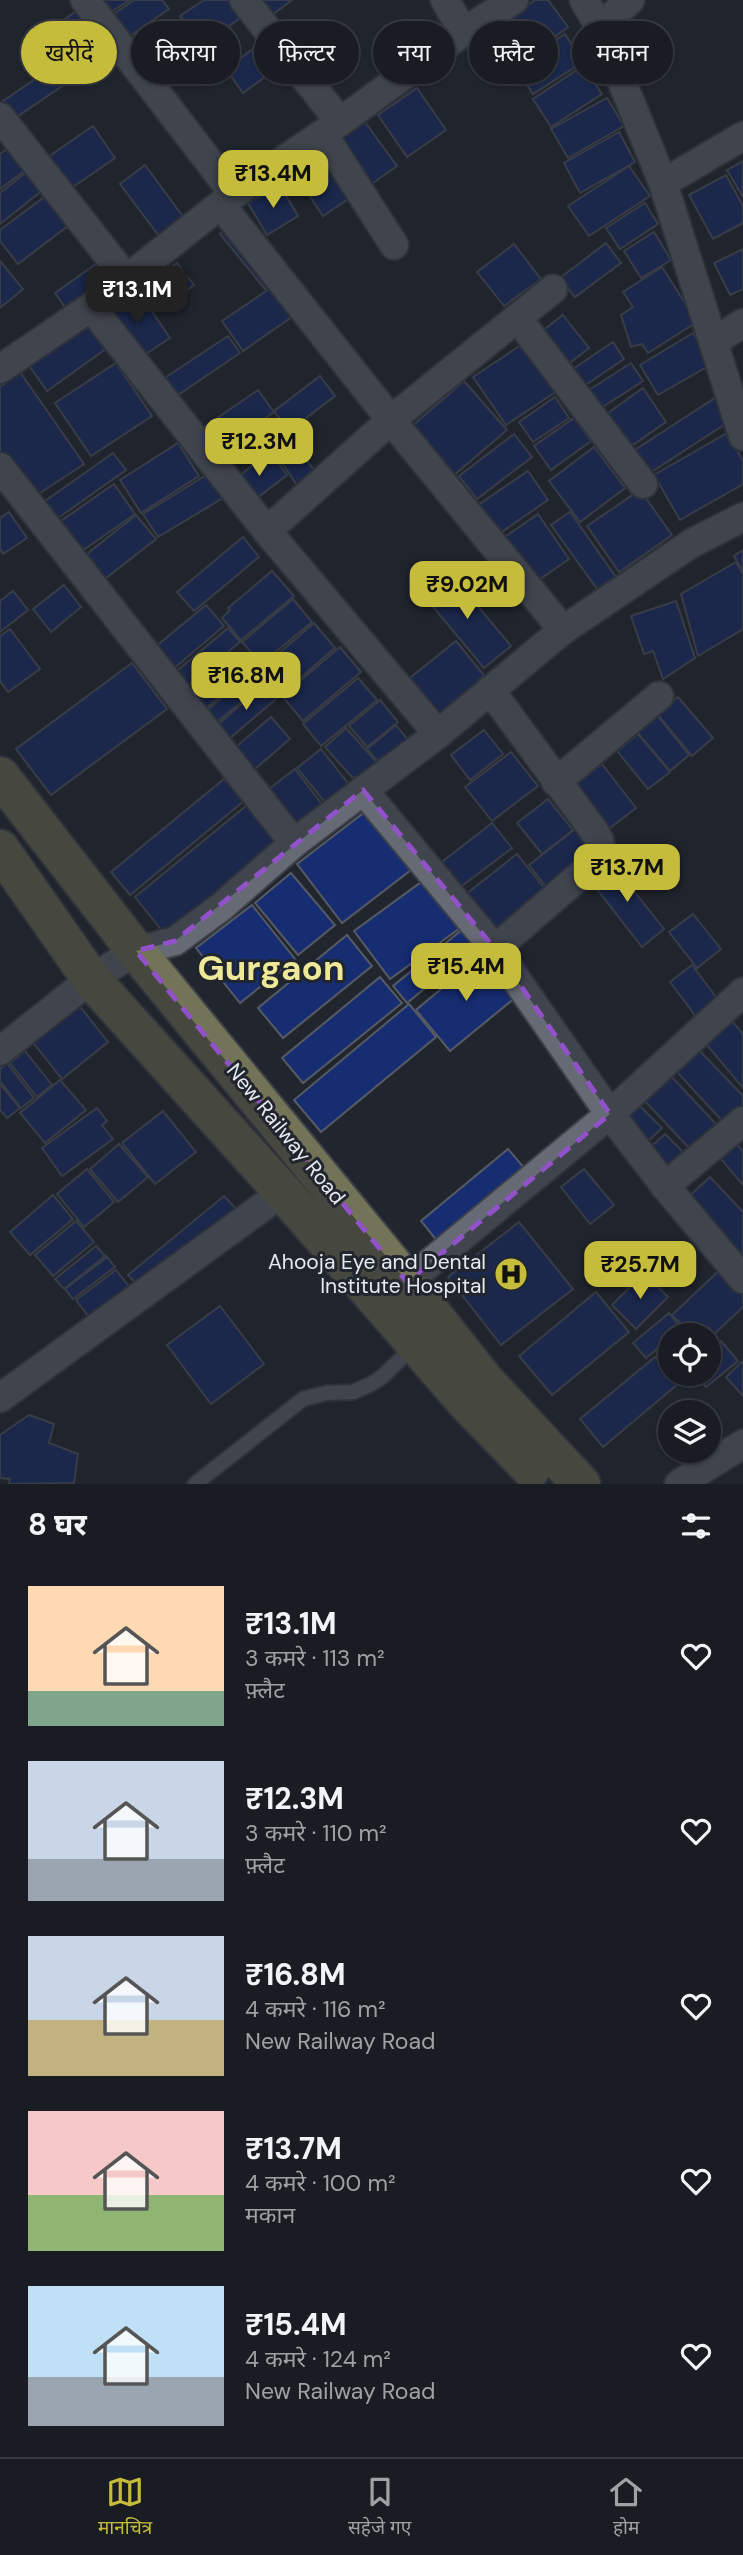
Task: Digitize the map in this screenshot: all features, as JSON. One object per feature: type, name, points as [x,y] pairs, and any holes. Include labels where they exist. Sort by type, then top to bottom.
[{"type":"main road","name":"New Railway Road","points":[[0,776],[136,951],[485,1381],[581,1484]]},
{"type":"main road","name":"New Railway Road","points":[[0,849],[91,979],[541,1483]]},
{"type":"street","points":[[85,0],[228,200],[391,420],[563,631]]},
{"type":"street","points":[[244,0],[332,128],[394,245]]},
{"type":"street","points":[[445,0],[463,32]]},
{"type":"street","points":[[0,369],[91,307],[228,200],[463,32],[514,0]]},
{"type":"street","points":[[584,0],[596,21]]},
{"type":"street","points":[[607,21],[630,0]]},
{"type":"street","points":[[623,84],[663,183],[743,436]]},
{"type":"street","points":[[0,117],[126,278]]},
{"type":"street","points":[[663,183],[743,136]]},
{"type":"street","points":[[267,531],[391,420],[553,289]]},
{"type":"street","points":[[91,307],[267,531],[438,734]]},
{"type":"street","points":[[518,319],[643,484]]},
{"type":"street","points":[[715,341],[743,323]]},
{"type":"street","points":[[0,467],[294,843]]},
{"type":"street","points":[[0,1051],[91,979],[136,951],[176,941],[221,907],[294,843],[438,734],[563,631],[692,543],[743,517]]},
{"type":"street","points":[[490,690],[594,831],[601,851],[584,872],[495,949]]},
{"type":"street","points":[[556,782],[659,696]]},
{"type":"street","points":[[363,790],[495,949],[610,1114],[665,1186],[743,1279]]},
{"type":"street","points":[[407,1282],[610,1114],[740,1001]]},
{"type":"street","points":[[665,1186],[743,1121]]},
{"type":"street","points":[[0,1398],[283,1192]]},
{"type":"street","points":[[679,1484],[743,1444]]},
{"type":"lane","points":[[195,1484],[303,1399],[326,1393],[353,1392],[371,1384],[416,1344]]},
{"type":"highlighted area","points":[[363,790],[495,949],[610,1114],[407,1282],[136,951],[175,941]]},
{"type":"building","points":[[103,0],[130,0],[111,12]]},
{"type":"building","points":[[134,0],[162,0],[169,9],[152,21],[131,21],[131,35],[124,40],[117,30],[117,21],[110,21],[108,18]]},
{"type":"building","points":[[204,0],[229,0],[241,18],[236,21],[183,21],[180,16]]},
{"type":"building","points":[[260,0],[292,0],[272,15]]},
{"type":"building","points":[[535,0],[548,0],[568,27],[558,34],[558,21],[506,21]]},
{"type":"building","points":[[85,5],[97,21],[62,21]]},
{"type":"building","points":[[565,34],[572,45],[572,69],[558,78],[558,38]]},
{"type":"building","points":[[254,48],[255,84],[243,93],[237,84],[240,84],[240,58]]},
{"type":"building","points":[[572,73],[572,84],[595,84],[602,94],[551,127],[533,99]]},
{"type":"building","points":[[28,84],[65,84],[15,118],[3,101]]},
{"type":"building","points":[[527,84],[549,84],[533,94]]},
{"type":"building","points":[[417,88],[446,130],[407,157],[378,115]]},
{"type":"building","points":[[607,98],[624,126],[568,158],[551,129]]},
{"type":"building","points":[[365,122],[397,166],[363,190],[331,146]]},
{"type":"building","points":[[93,126],[115,158],[70,189],[48,157]]},
{"type":"building","points":[[619,132],[635,162],[580,193],[564,163]]},
{"type":"building","points":[[11,146],[27,169],[0,189],[0,154]]},
{"type":"building","points":[[321,155],[350,198],[323,216],[294,172]]},
{"type":"building","points":[[743,161],[743,197],[727,170]]},
{"type":"building","points":[[145,165],[187,222],[162,240],[120,184]]},
{"type":"building","points":[[629,166],[650,196],[589,236],[568,206]]},
{"type":"building","points":[[29,170],[44,189],[0,224],[0,193]]},
{"type":"building","points":[[726,175],[743,206],[743,223],[713,239],[689,195]]},
{"type":"building","points":[[279,184],[298,216],[267,235],[248,203]]},
{"type":"building","points":[[55,189],[77,219],[18,264],[0,241],[0,230]]},
{"type":"building","points":[[645,203],[658,224],[620,249],[606,228]]},
{"type":"building","points":[[233,223],[278,278],[265,289],[220,234]]},
{"type":"building","points":[[654,232],[671,260],[641,278],[624,251]]},
{"type":"building","points":[[606,243],[621,263],[575,297],[560,278]]},
{"type":"building","points":[[514,244],[541,279],[504,306],[477,272]]},
{"type":"building","points":[[743,249],[743,289],[730,295],[714,263]]},
{"type":"building","points":[[103,259],[118,279],[70,314],[55,293]]},
{"type":"building","points":[[0,261],[23,289],[0,308]]},
{"type":"building","points":[[177,263],[194,285],[160,311],[143,288]]},
{"type":"building","points":[[662,267],[697,322],[648,353],[642,344],[631,347],[621,315],[633,307],[623,292]]},
{"type":"building","points":[[278,283],[299,312],[243,351],[222,321]]},
{"type":"building","points":[[139,292],[170,338],[135,361],[104,315]]},
{"type":"building","points":[[563,315],[589,348],[563,368],[537,335]]},
{"type":"building","points":[[87,321],[107,348],[47,391],[28,364]]},
{"type":"building","points":[[693,333],[712,364],[658,395],[640,365]]},
{"type":"building","points":[[228,336],[240,353],[169,401],[157,383]]},
{"type":"building","points":[[527,341],[560,389],[506,425],[473,377]]},
{"type":"building","points":[[613,342],[624,359],[581,388],[570,371]]},
{"type":"building","points":[[116,363],[152,416],[91,456],[55,403]]},
{"type":"building","points":[[631,363],[643,381],[598,410],[586,392]]},
{"type":"building","points":[[20,372],[84,464],[31,499],[0,455],[0,387]]},
{"type":"building","points":[[320,376],[335,396],[289,431],[274,411]]},
{"type":"building","points":[[464,381],[507,430],[453,476],[411,427]]},
{"type":"building","points":[[643,388],[666,422],[627,449],[604,416]]},
{"type":"building","points":[[258,390],[274,412],[216,453],[200,430]]},
{"type":"building","points":[[555,397],[569,418],[533,442],[519,422]]},
{"type":"building","points":[[715,398],[730,421],[645,476],[630,453]]},
{"type":"building","points":[[574,418],[591,441],[551,470],[534,446]]},
{"type":"building","points":[[727,433],[743,461],[743,484],[680,520],[654,475]]},
{"type":"building","points":[[514,434],[532,457],[477,499],[459,476]]},
{"type":"building","points":[[291,436],[319,478],[301,491],[272,448]]},
{"type":"building","points":[[178,443],[199,476],[141,513],[120,480]]},
{"type":"building","points":[[594,447],[625,488],[580,522],[549,481]]},
{"type":"building","points":[[270,452],[287,475],[248,505],[231,482]]},
{"type":"building","points":[[113,453],[126,470],[51,523],[38,506]]},
{"type":"building","points":[[528,471],[548,500],[493,538],[472,509]]},
{"type":"building","points":[[208,474],[223,498],[158,537],[143,514]]},
{"type":"building","points":[[114,484],[135,514],[79,553],[58,523]]},
{"type":"building","points":[[640,490],[672,535],[619,572],[587,526]]},
{"type":"building","points":[[9,512],[27,538],[3,554],[0,549],[0,518]]},
{"type":"building","points":[[570,512],[616,577],[597,589],[551,525]]},
{"type":"building","points":[[538,514],[569,559],[533,584],[502,539]]},
{"type":"building","points":[[136,515],[156,539],[101,582],[82,558]]},
{"type":"building","points":[[243,537],[259,557],[194,611],[177,592]]},
{"type":"building","points":[[743,550],[743,572],[734,556]]},
{"type":"building","points":[[736,562],[743,574],[743,629],[698,656],[681,594]]},
{"type":"building","points":[[272,571],[294,596],[241,640],[222,618],[230,610],[228,608]]},
{"type":"building","points":[[451,574],[511,646],[484,668],[424,596]]},
{"type":"building","points":[[64,585],[81,607],[51,632],[33,609]]},
{"type":"building","points":[[13,591],[28,610],[0,632],[0,601]]},
{"type":"building","points":[[293,599],[312,622],[261,664],[242,642]]},
{"type":"building","points":[[676,601],[695,658],[663,679],[653,651],[644,654],[631,616]]},
{"type":"building","points":[[206,605],[224,626],[172,670],[154,648]]},
{"type":"building","points":[[314,623],[335,648],[284,692],[263,667]]},
{"type":"building","points":[[228,628],[240,642],[183,690],[171,676]]},
{"type":"building","points":[[10,629],[40,669],[8,692],[0,681],[0,636]]},
{"type":"building","points":[[456,641],[487,679],[430,724],[400,686]]},
{"type":"building","points":[[340,647],[361,672],[303,721],[282,696]]},
{"type":"building","points":[[245,653],[256,666],[197,716],[186,702]]},
{"type":"building","points":[[132,663],[167,709],[51,795],[16,749]]},
{"type":"building","points":[[257,668],[267,680],[209,729],[199,717]]},
{"type":"building","points":[[358,678],[377,700],[321,746],[303,724]]},
{"type":"building","points":[[270,680],[282,694],[223,744],[211,730]]},
{"type":"building","points":[[678,697],[713,738],[692,756],[657,714]]},
{"type":"building","points":[[380,700],[398,722],[367,747],[349,726]]},
{"type":"building","points":[[657,715],[689,755],[670,771],[637,732]]},
{"type":"building","points":[[271,717],[290,739],[249,774],[230,752]]},
{"type":"building","points":[[396,725],[412,745],[384,768],[367,749]]},
{"type":"building","points":[[346,728],[381,767],[360,786],[325,747]]},
{"type":"building","points":[[484,730],[503,754],[470,780],[451,755]]},
{"type":"building","points":[[638,734],[670,772],[648,789],[617,751]]},
{"type":"building","points":[[321,749],[351,787],[328,806],[297,768]]},
{"type":"building","points":[[511,752],[538,786],[492,821],[465,787]]},
{"type":"building","points":[[602,764],[636,808],[605,832],[571,788]]},
{"type":"building","points":[[295,769],[327,811],[297,834],[265,792]]},
{"type":"building","points":[[224,779],[244,801],[130,895],[111,872]]},
{"type":"building","points":[[548,799],[573,830],[542,854],[517,823]]},
{"type":"building","points":[[252,801],[284,841],[167,937],[135,897]]},
{"type":"building","points":[[366,811],[411,870],[342,923],[297,864]]},
{"type":"building","points":[[492,823],[512,848],[458,889],[438,865]]},
{"type":"building","points":[[578,827],[599,853],[550,892],[529,865]]},
{"type":"building","points":[[517,854],[548,893],[495,934],[465,895]]},
{"type":"building","points":[[611,862],[664,929],[642,947],[589,879]]},
{"type":"building","points":[[291,873],[335,925],[298,955],[255,903]]},
{"type":"building","points":[[424,880],[460,928],[390,979],[354,931]]},
{"type":"building","points":[[252,905],[295,959],[240,1003],[196,948]]},
{"type":"building","points":[[693,914],[721,949],[697,968],[669,932]]},
{"type":"building","points":[[463,929],[476,946],[407,1003],[393,986]]},
{"type":"building","points":[[347,935],[372,966],[283,1038],[258,1008]]},
{"type":"building","points":[[482,955],[516,997],[450,1051],[416,1010]]},
{"type":"building","points":[[692,965],[722,1005],[700,1022],[670,982]]},
{"type":"building","points":[[380,977],[402,1003],[303,1083],[282,1058]]},
{"type":"building","points":[[78,1004],[108,1042],[62,1079],[31,1040]]},
{"type":"building","points":[[409,1004],[436,1037],[321,1132],[294,1100]]},
{"type":"building","points":[[733,1022],[743,1034],[743,1088],[706,1044]]},
{"type":"building","points":[[25,1051],[52,1085],[37,1097],[10,1063]]},
{"type":"building","points":[[700,1051],[743,1096],[743,1107],[725,1124],[677,1072]]},
{"type":"building","points":[[7,1063],[34,1098],[21,1108],[0,1081],[0,1069]]},
{"type":"building","points":[[670,1075],[717,1125],[690,1149],[644,1100]]},
{"type":"building","points":[[60,1080],[86,1110],[45,1143],[20,1113]]},
{"type":"building","points":[[0,1084],[20,1108],[7,1118],[0,1110]]},
{"type":"building","points":[[634,1100],[662,1128],[642,1147],[614,1119]]},
{"type":"building","points":[[97,1108],[107,1121],[102,1125],[113,1139],[62,1176],[42,1148]]},
{"type":"building","points":[[163,1111],[196,1152],[155,1184],[122,1143]]},
{"type":"building","points":[[665,1134],[685,1154],[663,1174],[644,1153]]},
{"type":"building","points":[[732,1138],[743,1152],[743,1185],[715,1152]]},
{"type":"building","points":[[119,1144],[148,1177],[118,1202],[90,1169]]},
{"type":"building","points":[[508,1149],[526,1170],[438,1242],[421,1221]]},
{"type":"building","points":[[87,1169],[114,1202],[84,1227],[57,1194]]},
{"type":"building","points":[[584,1169],[614,1205],[590,1224],[561,1187]]},
{"type":"building","points":[[710,1177],[743,1212],[743,1261],[686,1199]]},
{"type":"building","points":[[53,1195],[73,1219],[30,1255],[10,1232]]},
{"type":"building","points":[[224,1196],[239,1212],[142,1290],[128,1275]]},
{"type":"building","points":[[76,1221],[94,1242],[53,1276],[35,1255]]},
{"type":"building","points":[[519,1222],[573,1289],[501,1345],[448,1277]]},
{"type":"building","points":[[96,1246],[105,1256],[64,1289],[55,1279]]},
{"type":"building","points":[[107,1257],[115,1267],[73,1299],[65,1289]]},
{"type":"building","points":[[725,1265],[743,1284],[743,1307],[721,1328],[721,1323],[680,1323],[672,1315]]},
{"type":"building","points":[[116,1270],[135,1294],[95,1325],[76,1300]]},
{"type":"building","points":[[644,1273],[668,1297],[636,1329],[612,1305]]},
{"type":"building","points":[[596,1292],[629,1332],[552,1395],[519,1356]]},
{"type":"building","points":[[220,1306],[264,1364],[211,1404],[167,1345]]},
{"type":"building","points":[[669,1313],[677,1323],[658,1323],[658,1348],[646,1358],[633,1343]]},
{"type":"building","points":[[721,1341],[738,1361],[721,1375]]},
{"type":"building","points":[[655,1357],[658,1361],[658,1386],[676,1386],[603,1447],[580,1419]]},
{"type":"building","points":[[743,1361],[743,1396],[726,1377]]},
{"type":"building","points":[[29,1415],[54,1424],[49,1443],[78,1454],[74,1483],[9,1484],[10,1479],[0,1478],[0,1435]]},
{"type":"place","name":"Ahooja Eye and Dental Institute Hospital","points":[[511,1274]]},
{"type":"district","name":"Gurgaon","points":[[271,968]]}]
